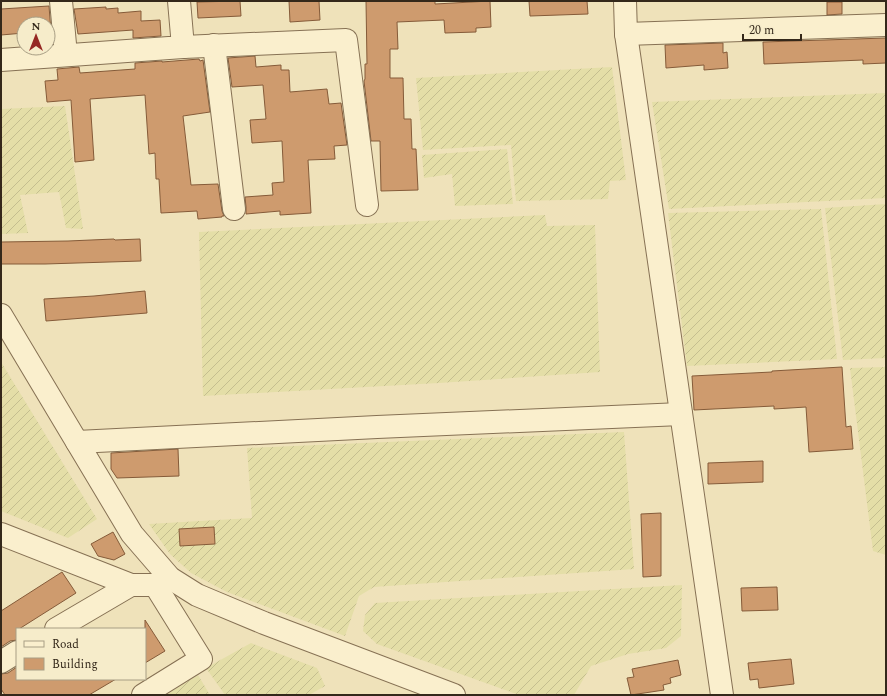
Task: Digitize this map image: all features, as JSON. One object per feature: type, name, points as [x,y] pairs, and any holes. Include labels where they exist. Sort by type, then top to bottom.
[{"type":"street","points":[[61,1],[66,55]]},
{"type":"street","points":[[179,1],[183,46]]},
{"type":"street","points":[[625,1],[626,34],[722,695]]},
{"type":"street","points":[[626,34],[886,24]]},
{"type":"street","points":[[1,60],[183,46],[346,40],[367,205]]},
{"type":"street","points":[[214,45],[234,209]]},
{"type":"street","points":[[1,315],[132,534],[162,581],[201,659],[143,695]]},
{"type":"street","points":[[77,442],[681,414]]},
{"type":"street","points":[[1,534],[131,585]]},
{"type":"street","points":[[58,628],[131,585],[162,581],[264,623],[454,695]]},
{"type":"street","points":[[1,662],[16,653]]},
{"type":"shaded area","points":[[612,67],[626,180],[610,181],[608,199],[516,201],[511,145],[423,150],[416,78]]},
{"type":"shaded area","points":[[886,93],[886,198],[669,209],[652,102]]},
{"type":"shaded area","points":[[65,106],[83,229],[66,228],[59,192],[20,195],[28,233],[1,234],[1,109]]},
{"type":"shaded area","points":[[507,149],[513,204],[455,206],[452,174],[424,178],[422,155]]},
{"type":"shaded area","points":[[886,204],[886,358],[843,360],[825,208]]},
{"type":"shaded area","points":[[821,209],[837,359],[687,366],[668,213]]},
{"type":"shaded area","points":[[545,215],[547,226],[595,225],[600,372],[439,383],[203,396],[199,232]]},
{"type":"shaded area","points":[[1,362],[97,519],[68,538],[1,511]]},
{"type":"shaded area","points":[[886,367],[886,555],[873,551],[850,368]]},
{"type":"shaded area","points":[[624,432],[634,569],[374,587],[359,596],[345,636],[227,592],[191,573],[170,554],[149,524],[252,518],[247,448]]},
{"type":"shaded area","points":[[682,585],[681,636],[666,648],[628,654],[591,666],[574,695],[519,695],[377,644],[363,631],[365,615],[375,603]]},
{"type":"shaded area","points":[[251,643],[317,668],[325,686],[309,695],[225,695],[206,668]]},
{"type":"shaded area","points":[[198,675],[210,695],[166,695]]},
{"type":"building","points":[[240,1],[241,16],[198,18],[197,2]]},
{"type":"building","points":[[289,1],[319,1],[320,20],[290,22]]},
{"type":"building","points":[[366,1],[435,1],[435,4],[490,1],[491,27],[476,28],[476,32],[445,33],[444,20],[397,22],[398,49],[390,49],[390,78],[403,78],[404,119],[411,119],[412,149],[416,149],[418,190],[381,191],[380,141],[371,141],[364,81],[365,64],[367,64]]},
{"type":"building","points":[[529,1],[587,1],[588,14],[530,16]]},
{"type":"building","points":[[827,2],[842,2],[842,14],[827,15]]},
{"type":"building","points":[[49,6],[50,16],[16,16],[16,34],[1,35],[1,9]]},
{"type":"building","points":[[106,7],[106,9],[118,8],[118,13],[141,11],[141,21],[160,20],[161,36],[133,38],[133,30],[78,34],[74,9]]},
{"type":"building","points":[[886,38],[886,63],[863,64],[863,60],[764,64],[763,42]]},
{"type":"building","points":[[723,43],[723,53],[727,52],[728,68],[704,70],[704,65],[666,68],[665,45]]},
{"type":"building","points":[[255,56],[256,67],[281,65],[281,70],[289,70],[290,92],[327,89],[329,104],[341,103],[347,145],[334,146],[335,159],[308,160],[311,213],[280,215],[280,211],[246,214],[245,197],[273,195],[272,183],[284,182],[282,141],[252,143],[250,120],[266,119],[263,85],[232,87],[228,58]]},
{"type":"building","points":[[199,59],[200,61],[203,60],[210,112],[183,116],[191,185],[218,184],[224,216],[198,219],[197,211],[161,213],[159,179],[156,179],[155,153],[149,154],[145,95],[90,99],[94,160],[75,162],[71,100],[47,102],[45,81],[58,80],[57,69],[79,67],[80,73],[135,69],[135,63]]},
{"type":"building","points":[[140,239],[141,261],[1,264],[1,242]]},
{"type":"building","points":[[145,291],[147,313],[46,321],[44,299]]},
{"type":"building","points":[[842,367],[846,427],[851,426],[853,449],[809,452],[806,407],[774,409],[774,406],[694,410],[692,376]]},
{"type":"building","points":[[178,449],[179,476],[117,478],[111,469],[111,453]]},
{"type":"building","points":[[763,461],[763,482],[708,484],[708,463]]},
{"type":"building","points":[[661,513],[661,576],[643,577],[641,514]]},
{"type":"building","points":[[214,527],[215,544],[180,546],[179,529]]},
{"type":"building","points":[[113,532],[125,554],[114,560],[98,556],[91,544]]},
{"type":"building","points":[[62,572],[76,593],[21,628],[16,628],[16,640],[10,641],[1,647],[1,611]]},
{"type":"building","points":[[777,587],[778,610],[742,611],[741,588]]},
{"type":"building","points":[[145,620],[165,651],[146,662],[146,628]]},
{"type":"building","points":[[791,659],[794,684],[759,688],[758,679],[750,680],[748,663]]},
{"type":"building","points":[[678,660],[681,675],[670,678],[671,683],[663,685],[664,690],[631,695],[627,678],[634,677],[632,669]]},
{"type":"building","points":[[16,668],[16,680],[114,680],[89,695],[5,695],[1,689],[1,674],[8,673]]}]
